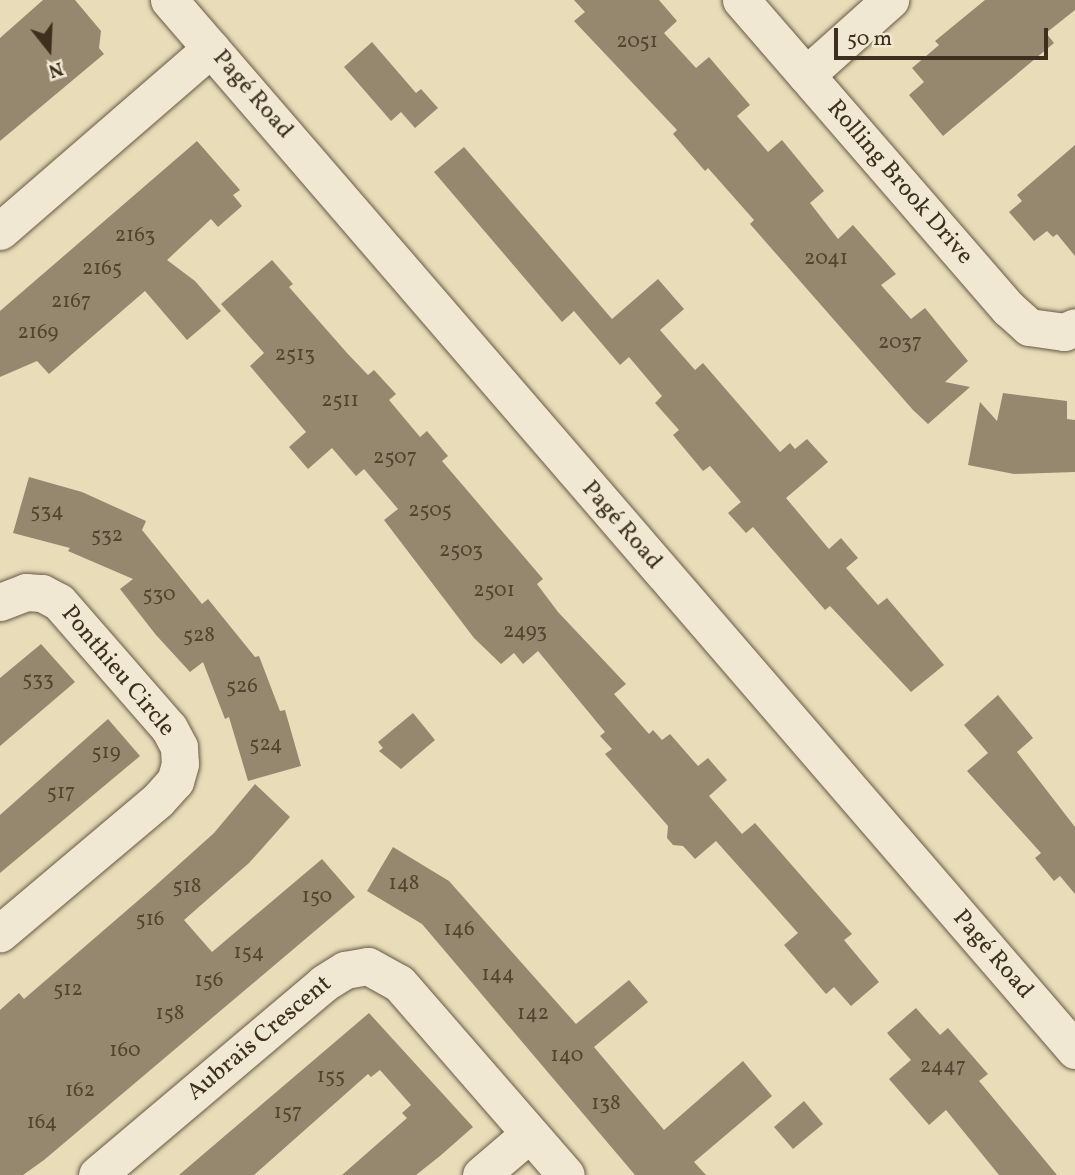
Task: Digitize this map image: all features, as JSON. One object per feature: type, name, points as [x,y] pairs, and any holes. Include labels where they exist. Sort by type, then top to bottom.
[{"type":"street","name":"Pagé Road","points":[[169,0],[1075,1050]]},
{"type":"street","name":"Rolling Brook Drive","points":[[741,0],[1009,309],[1038,329],[1064,332],[1075,327]]},
{"type":"street","points":[[806,75],[890,0]]},
{"type":"street","points":[[0,231],[211,48]]},
{"type":"street","name":"Ponthieu Circle","points":[[0,602],[26,592],[42,593],[59,602],[169,728],[179,747],[180,764],[175,781],[158,800],[0,933]]},
{"type":"street","name":"Aubrais Crescent","points":[[97,1175],[324,983],[345,970],[368,966],[399,983],[566,1175]]},
{"type":"street","points":[[481,1175],[529,1134]]},
{"type":"building","points":[[43,0],[75,0],[101,31],[99,48],[104,54],[0,141],[0,38]]},
{"type":"building","points":[[574,0],[659,0],[677,21],[664,33],[696,68],[709,57],[750,105],[737,116],[768,152],[782,140],[824,191],[810,203],[838,239],[853,225],[896,274],[881,285],[911,319],[925,308],[968,361],[945,382],[970,387],[928,424],[913,410],[750,224],[754,220],[708,168],[705,171],[673,134],[677,130],[574,21],[585,12]]},
{"type":"building","points":[[985,0],[1075,0],[1075,10],[1046,33],[1054,43],[943,136],[909,95],[924,82],[912,68],[939,45],[935,41]]},
{"type":"building","points":[[372,42],[416,93],[421,89],[438,108],[415,128],[401,112],[391,121],[344,67]]},
{"type":"building","points":[[197,141],[240,190],[233,195],[242,206],[218,227],[211,219],[167,260],[195,281],[221,311],[187,340],[145,291],[49,374],[37,361],[0,377],[0,311]]},
{"type":"building","points":[[1075,145],[1075,256],[1057,234],[1053,237],[1047,231],[1034,241],[1009,212],[1022,201],[1017,195]]},
{"type":"building","points":[[464,147],[612,319],[658,279],[684,309],[660,330],[695,370],[703,363],[780,452],[790,443],[795,449],[807,439],[828,462],[786,498],[829,549],[841,538],[858,558],[846,568],[878,605],[887,598],[944,665],[911,692],[830,606],[825,610],[753,527],[746,533],[728,513],[741,502],[710,466],[703,471],[673,435],[679,430],[655,403],[662,396],[629,357],[620,365],[574,311],[562,322],[434,172]]},
{"type":"building","points":[[272,260],[293,284],[289,287],[347,353],[368,375],[374,370],[396,394],[389,400],[420,437],[427,431],[448,456],[442,461],[543,579],[537,584],[558,612],[626,684],[614,694],[649,734],[653,730],[662,740],[670,734],[698,766],[708,758],[727,780],[709,796],[742,834],[755,823],[852,934],[844,940],[879,982],[851,1006],[834,987],[826,994],[784,945],[798,933],[716,841],[695,859],[683,846],[673,845],[667,838],[668,826],[605,754],[612,749],[600,736],[605,732],[538,651],[523,664],[514,653],[501,664],[474,638],[384,520],[398,509],[364,469],[356,476],[332,448],[308,469],[289,447],[306,432],[250,366],[264,353],[221,304]]},
{"type":"building","points":[[1003,393],[1067,401],[1067,419],[1075,420],[1075,472],[1014,474],[968,465],[980,402],[997,421]]},
{"type":"building","points":[[29,477],[82,492],[146,521],[142,530],[202,604],[208,599],[255,657],[259,656],[280,711],[285,710],[301,766],[248,781],[229,717],[225,719],[203,662],[190,672],[156,635],[120,589],[133,579],[68,551],[70,548],[13,533]]},
{"type":"building","points":[[41,644],[75,682],[0,746],[0,678]]},
{"type":"building","points":[[998,695],[1033,738],[1017,752],[1075,827],[1075,894],[1060,876],[1054,881],[1035,858],[1041,853],[967,771],[988,753],[964,725]]},
{"type":"building","points":[[413,713],[435,740],[401,769],[379,751],[383,748],[378,742]]},
{"type":"building","points":[[108,719],[140,756],[0,873],[0,815]]},
{"type":"building","points":[[255,784],[290,817],[249,863],[184,920],[212,952],[322,859],[355,897],[44,1160],[23,1175],[0,1175],[0,1010],[19,993],[24,999],[155,886],[214,833]]},
{"type":"building","points":[[393,847],[449,881],[576,1024],[629,980],[648,1002],[594,1047],[664,1130],[743,1061],[772,1096],[694,1162],[706,1175],[635,1175],[422,924],[367,891]]},
{"type":"building","points":[[916,1008],[940,1035],[948,1028],[988,1074],[979,1081],[1057,1175],[999,1175],[946,1110],[929,1125],[889,1079],[911,1060],[887,1033]]},
{"type":"building","points":[[369,1013],[473,1127],[440,1156],[416,1175],[342,1175],[407,1118],[402,1113],[411,1105],[380,1070],[371,1077],[368,1074],[254,1175],[179,1175]]},
{"type":"building","points":[[804,1101],[823,1124],[793,1149],[774,1127]]}]
